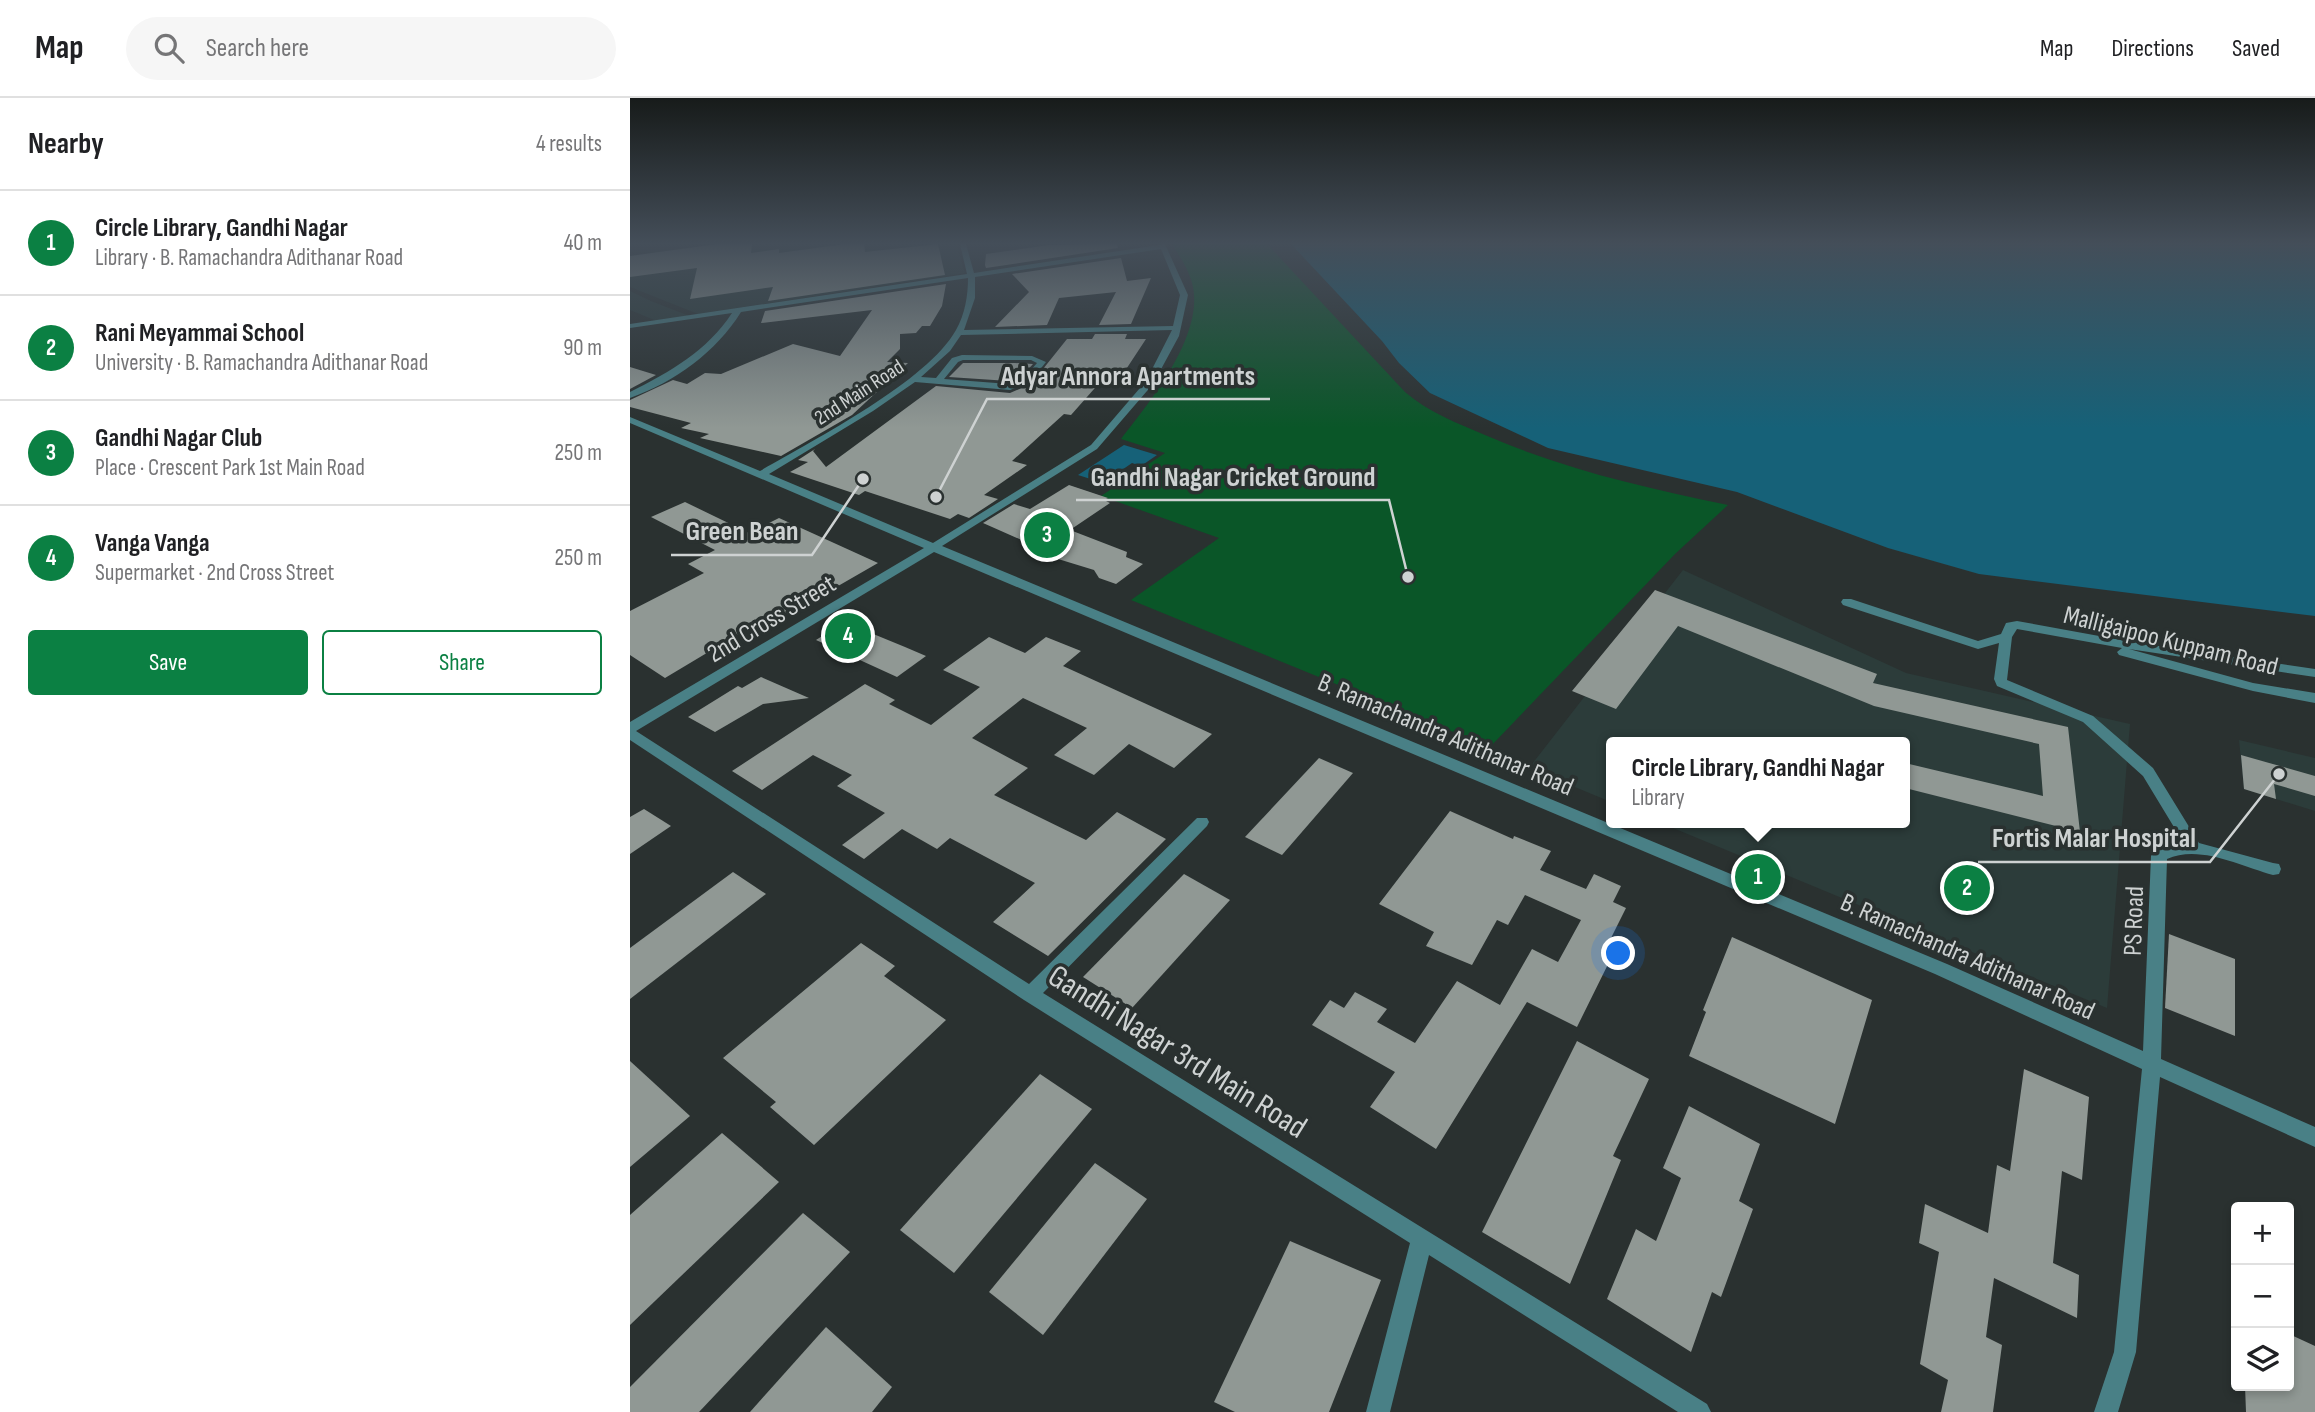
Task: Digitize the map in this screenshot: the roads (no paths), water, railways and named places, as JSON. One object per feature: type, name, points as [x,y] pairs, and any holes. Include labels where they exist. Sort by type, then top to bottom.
[{"type":"street","points":[[630,326],[780,305]]},
{"type":"street","name":"2nd Main Road","points":[[762,474],[912,379],[959,333],[968,305]]},
{"type":"street","name":"2nd Cross Street","points":[[630,728],[935,546],[1094,447],[1150,382],[1176,328],[1181,305]]},
{"type":"street","points":[[630,395],[684,369],[723,335],[737,312]]},
{"type":"street","points":[[959,333],[1176,328]]},
{"type":"street","points":[[912,379],[938,381],[1017,385],[1027,380],[1042,362],[1032,358],[962,357],[955,360],[938,381]]},
{"type":"street","name":"B. Ramachandra Adithanar Road","points":[[630,420],[1941,969],[2315,1137]]},
{"type":"street","points":[[1847,602],[1978,645],[2006,637]]},
{"type":"street","name":"Malligaipoo Kuppam Road","points":[[2017,625],[2253,687],[2315,698]]},
{"type":"street","points":[[2194,848],[2148,772],[2088,719],[2002,683],[2000,680],[2006,637],[2010,626],[2315,673]]},
{"type":"street","name":"Gandhi Nagar 3rd Main Road","points":[[630,733],[1030,994],[1699,1412]]},
{"type":"street","points":[[1030,994],[1202,822]]},
{"type":"street","name":"PS Road","points":[[2152,1065],[2159,856],[2170,849],[2194,848],[2273,869]]},
{"type":"street","points":[[2106,1412],[2125,1352],[2152,1065]]},
{"type":"street","points":[[1378,1412],[1422,1238]]},
{"type":"water","points":[[1349,305],[2315,305],[2315,616],[1979,574],[1888,548],[1737,492],[1548,448],[1430,393],[1399,363]]},
{"type":"water","points":[[1124,445],[1157,455],[1141,466],[1132,463],[1103,483],[1078,475]]},
{"type":"place","name":"Green Bean","points":[[863,479]]},
{"type":"place","name":"Adyar Annora Apartments","points":[[936,497]]},
{"type":"place","name":"Gandhi Nagar Club","points":[[1047,535]]},
{"type":"place","name":"Gandhi Nagar Cricket Ground","points":[[1408,577]]},
{"type":"place","name":"Vanga Vanga","points":[[848,636]]},
{"type":"place","name":"Fortis Malar Hospital","points":[[2279,774]]},
{"type":"place","name":"Circle Library, Gandhi Nagar","points":[[1758,877]]},
{"type":"place","name":"Rani Meyammai School","points":[[1967,888]]}]
